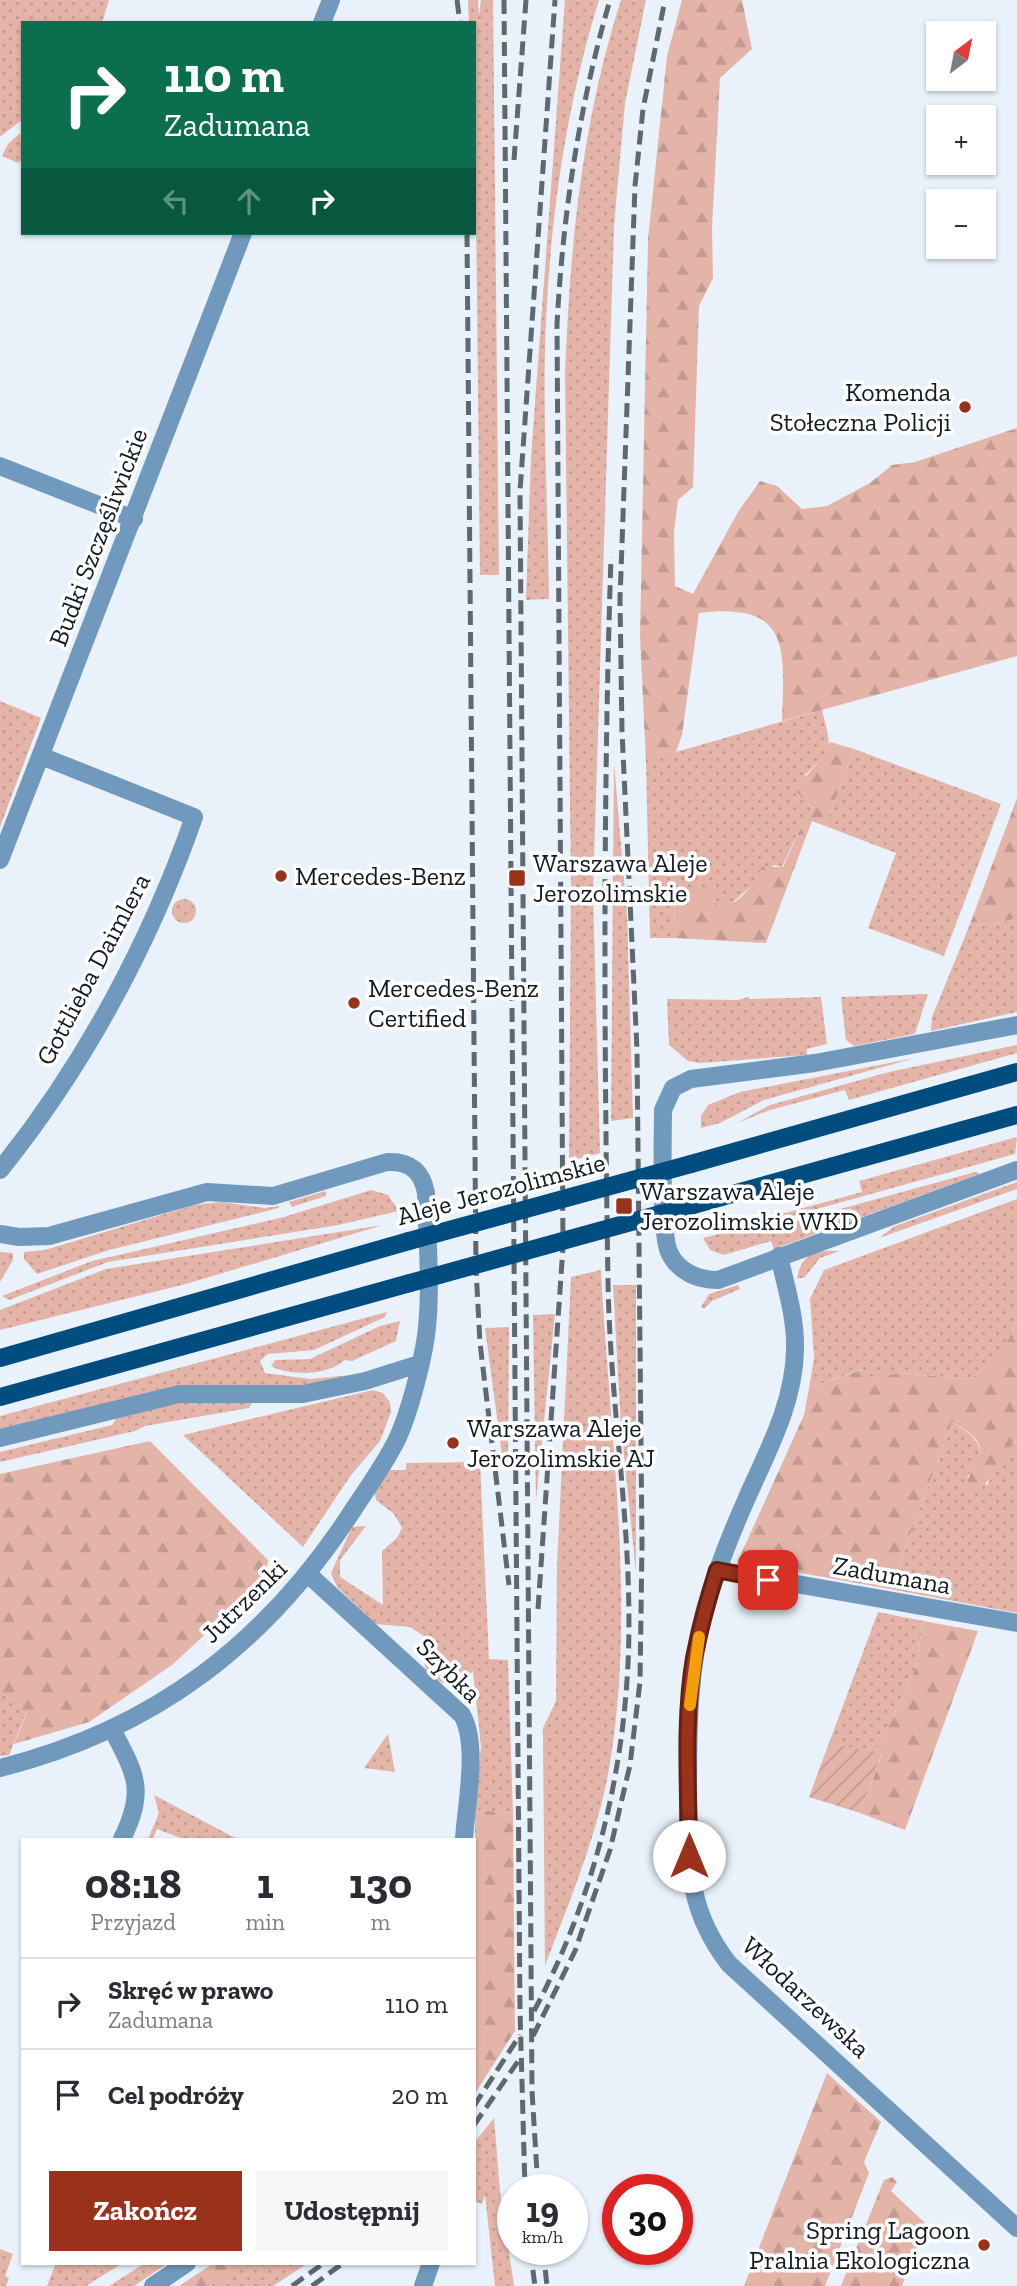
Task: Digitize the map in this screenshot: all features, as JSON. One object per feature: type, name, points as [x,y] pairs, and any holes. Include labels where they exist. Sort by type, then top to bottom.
[{"type":"main road","name":"Aleje Jerozolimskie","points":[[0,1358],[1017,1072]]},
{"type":"main road","points":[[0,1397],[1017,1115]]},
{"type":"street","points":[[323,21],[331,0]]},
{"type":"street","name":"Budki Szczęśliwickie","points":[[0,860],[242,235]]},
{"type":"street","points":[[0,466],[134,519]]},
{"type":"street","name":"Gottlieba Daimlera","points":[[0,1170],[49,1104],[115,995],[152,924],[194,817],[41,756]]},
{"type":"street","points":[[1017,1025],[815,1063],[698,1077],[673,1088],[666,1099],[663,1114],[665,1240],[674,1262],[686,1273],[701,1279],[718,1280],[1017,1170]]},
{"type":"street","name":"Jutrzenki","points":[[0,1234],[19,1237],[49,1236],[207,1192],[273,1196],[374,1165],[401,1162],[417,1170],[424,1180],[426,1193],[427,1323],[419,1364],[395,1445],[309,1575],[265,1623],[224,1659],[168,1698],[112,1728],[0,1768]]},
{"type":"street","name":"Włodarzewska","points":[[779,1256],[794,1327],[795,1359],[790,1390],[775,1435],[717,1570],[694,1659],[689,1719],[689,1856],[695,1902],[703,1926],[722,1955],[746,1981],[1017,2228]]},
{"type":"street","points":[[0,1438],[179,1394],[303,1394],[365,1381],[419,1364]]},
{"type":"street","name":"Zadumana","points":[[717,1570],[1017,1623]]},
{"type":"street","name":"Szybka","points":[[309,1575],[462,1715],[466,1722],[470,1757],[464,1838]]},
{"type":"street","points":[[112,1728],[134,1773],[138,1791],[135,1810],[122,1838]]},
{"type":"street","points":[[153,2286],[184,2265]]},
{"type":"street","points":[[423,2286],[430,2265]]},
{"type":"green space","points":[[0,0],[109,0],[103,21],[21,21],[21,121],[0,137]]},
{"type":"green space","points":[[468,0],[478,0],[479,15],[481,0],[493,0],[499,575],[480,575],[476,21],[469,21]]},
{"type":"green space","points":[[565,0],[599,0],[569,118],[548,280],[545,390],[549,599],[526,600],[531,456]]},
{"type":"green space","points":[[621,0],[646,0],[625,103],[614,226],[593,892],[600,1153],[569,1161],[571,887],[565,373],[570,278],[580,184],[596,91]]},
{"type":"green space","points":[[682,0],[742,0],[752,49],[720,78],[712,228],[713,278],[699,306],[693,487],[678,500],[674,533],[675,586],[693,594],[738,512],[760,481],[777,486],[802,509],[827,506],[870,483],[892,465],[915,462],[1017,428],[1017,656],[782,721],[781,652],[776,636],[767,623],[751,615],[729,611],[699,613],[682,735],[676,752],[646,763],[640,636],[648,239],[667,56]]},
{"type":"green space","points":[[20,133],[21,161],[18,163],[2,156],[8,144]]},
{"type":"green space","points":[[0,701],[41,718],[0,827]]},
{"type":"green space","points":[[822,710],[828,733],[828,747],[826,753],[805,775],[808,804],[814,810],[803,822],[782,867],[774,865],[729,906],[718,905],[687,890],[674,900],[675,938],[650,938],[646,763]]},
{"type":"green space","points":[[830,742],[854,749],[825,826],[812,821],[766,943],[675,938],[674,900],[687,890],[709,887],[715,892],[714,900],[718,905],[726,905],[744,894],[762,867],[783,867],[803,822],[814,810],[796,791]]},
{"type":"green space","points":[[854,749],[1001,804],[944,956],[868,928],[896,853],[825,826]]},
{"type":"green space","points":[[614,763],[627,915],[633,1118],[611,1121]]},
{"type":"green space","points":[[1017,798],[1017,918],[990,925],[970,924]]},
{"type":"green space","points":[[184,899],[193,902],[196,911],[193,920],[184,923],[175,920],[172,911],[175,902]]},
{"type":"green space","points":[[1017,918],[1017,1012],[931,1031],[932,1017],[970,924],[990,925]]},
{"type":"green space","points":[[928,994],[915,1034],[854,1046],[846,1040],[841,997]]},
{"type":"green space","points":[[748,997],[821,997],[827,1044],[807,1049],[807,1055],[700,1063],[688,1061],[669,1045],[667,999],[738,1000]]},
{"type":"green space","points":[[1017,1045],[1017,1053],[849,1100],[845,1090],[770,1110],[737,1123],[770,1105],[889,1072]]},
{"type":"green space","points":[[915,1058],[764,1100],[720,1123],[701,1128],[701,1116],[708,1105],[740,1092]]},
{"type":"green space","points":[[1017,1137],[1015,1154],[788,1217],[756,1221],[862,1192],[859,1181]]},
{"type":"green space","points":[[975,1172],[980,1174],[774,1249],[771,1241],[724,1255],[710,1250],[703,1238],[738,1229],[793,1222]]},
{"type":"green space","points":[[1017,1182],[1017,1189],[879,1238],[895,1226]]},
{"type":"green space","points":[[371,1190],[388,1195],[399,1211],[338,1225],[108,1262],[9,1300],[2,1296],[92,1261],[284,1217]]},
{"type":"green space","points":[[325,1191],[326,1196],[292,1207],[289,1202]]},
{"type":"green space","points":[[1017,1199],[1017,1320],[1000,1358],[988,1371],[967,1379],[902,1373],[871,1378],[863,1369],[809,1388],[814,1358],[810,1299],[824,1270]]},
{"type":"green space","points":[[221,1202],[279,1208],[109,1250],[37,1274],[24,1259],[24,1252],[45,1250],[194,1205]]},
{"type":"green space","points":[[383,1225],[186,1284],[0,1330],[0,1310],[106,1269]]},
{"type":"green space","points":[[824,1251],[840,1251],[820,1258],[805,1277],[797,1279],[806,1258]]},
{"type":"green space","points":[[0,1252],[13,1253],[13,1260],[0,1282]]},
{"type":"green space","points":[[601,1270],[621,1584],[617,1709],[609,1769],[597,1819],[582,1869],[545,1966],[543,1728],[556,1701],[557,1565],[571,1277]]},
{"type":"green space","points":[[613,1285],[636,1285],[636,1572],[621,1426]]},
{"type":"green space","points":[[738,1285],[740,1289],[712,1301],[704,1309],[701,1307],[709,1294]]},
{"type":"green space","points":[[387,1312],[385,1317],[314,1350],[268,1354],[260,1361],[265,1373],[310,1379],[350,1375],[300,1387],[178,1385],[0,1430],[0,1416]]},
{"type":"green space","points":[[555,1314],[536,1501],[533,1315]]},
{"type":"green space","points":[[1017,1320],[1017,1440],[989,1480],[976,1490],[968,1491],[969,1479],[980,1447],[968,1432],[952,1422],[890,1589],[746,1563],[741,1554],[804,1415],[809,1388],[864,1369],[871,1378],[901,1373],[967,1379],[986,1370],[999,1356]]},
{"type":"green space","points":[[400,1321],[396,1341],[352,1361],[345,1360],[329,1369],[310,1373],[289,1372],[271,1366],[275,1360],[310,1359],[380,1326]]},
{"type":"green space","points":[[509,1327],[508,1470],[504,1470],[485,1328]]},
{"type":"green space","points":[[373,1390],[383,1393],[390,1402],[391,1412],[380,1441],[351,1475],[303,1547],[183,1435]]},
{"type":"green space","points":[[173,1403],[252,1403],[249,1408],[145,1426],[135,1431],[0,1462],[0,1452],[112,1425],[117,1417]]},
{"type":"green space","points":[[952,1422],[970,1434],[978,1445],[978,1458],[967,1477],[987,1485],[1001,1458],[1017,1440],[1017,1613],[890,1589]]},
{"type":"green space","points":[[150,1441],[268,1560],[265,1579],[172,1665],[89,1722],[14,1744],[27,1712],[0,1692],[0,1474]]},
{"type":"green space","points":[[480,1462],[489,1659],[508,1660],[513,1813],[475,1810],[481,1747],[473,1671],[458,1688],[432,1677],[423,1657],[427,1638],[410,1627],[375,1624],[337,1587],[331,1573],[352,1527],[366,1526],[340,1560],[340,1577],[383,1605],[382,1551],[397,1538],[402,1528],[394,1514],[376,1500],[375,1492],[389,1470],[406,1470],[406,1463]]},
{"type":"green space","points":[[878,1612],[923,1621],[916,1667],[875,1754],[829,1743]]},
{"type":"green space","points":[[923,1621],[978,1631],[905,1830],[860,1813],[882,1754],[875,1754],[916,1667]]},
{"type":"green space","points":[[0,1692],[27,1711],[9,1755],[0,1756]]},
{"type":"green space","points":[[388,1734],[395,1772],[364,1768],[385,1738]]},
{"type":"green space","points":[[829,1743],[882,1753],[860,1813],[809,1797]]},
{"type":"green space","points":[[154,1795],[235,1838],[180,1838],[157,1829],[153,1838],[148,1838],[159,1813]]},
{"type":"green space","points":[[475,1810],[513,1813],[515,2031],[476,2092],[476,1838]]},
{"type":"green space","points":[[827,2073],[881,2122],[864,2162],[869,2173],[825,2286],[744,2286]]},
{"type":"green space","points":[[494,2118],[499,2174],[497,2265],[511,2265],[514,2286],[495,2286],[485,2195],[482,2204],[476,2202],[476,2140]]},
{"type":"green space","points":[[892,2177],[897,2182],[891,2191],[926,2224],[902,2286],[841,2286],[884,2180]]},
{"type":"green space","points":[[0,2249],[13,2254],[5,2276],[9,2278],[6,2286],[0,2286]]},
{"type":"green space","points":[[55,2265],[120,2265],[86,2286],[47,2286]]},
{"type":"green space","points":[[142,2265],[165,2265],[134,2286],[109,2286]]},
{"type":"green space","points":[[211,2265],[246,2265],[209,2286],[179,2286]]},
{"type":"green space","points":[[245,2265],[305,2265],[273,2286],[208,2286]]},
{"type":"railway","points":[[457,0],[460,21]]},
{"type":"railway","points":[[504,0],[520,2011],[525,2174]]},
{"type":"railway","points":[[514,160],[526,0]]},
{"type":"railway","points":[[537,2174],[532,2091],[520,491],[555,0]]},
{"type":"railway","points":[[538,1609],[563,1247],[557,324],[563,242],[574,160],[589,80],[610,0]]},
{"type":"railway","points":[[533,2036],[575,1951],[610,1850],[630,1765],[640,1682],[642,1544],[637,1050],[622,731],[620,599],[635,186],[643,109],[665,0]]},
{"type":"railway","points":[[467,235],[476,1269],[480,1343],[509,1585]]},
{"type":"railway","points":[[534,2011],[572,1929],[600,1843],[619,1754],[628,1664],[628,1568],[608,1281],[605,919],[611,557]]},
{"type":"railway","points":[[476,2103],[520,2035]]},
{"type":"railway","points":[[476,2122],[521,2057]]},
{"type":"railway","points":[[292,2286],[321,2265]]},
{"type":"railway","points":[[312,2286],[340,2265]]},
{"type":"railway","points":[[532,2265],[535,2286]]},
{"type":"railway","points":[[545,2265],[547,2286]]},
{"type":"slow traffic","points":[[690,1705],[699,1637]]},
{"type":"place","name":"Komenda Stołeczna Policji","points":[[965,407]]},
{"type":"place","name":"Mercedes-Benz","points":[[281,876]]},
{"type":"place","name":"Warszawa Aleje Jerozolimskie","points":[[517,878]]},
{"type":"place","name":"Mercedes-Benz Certified","points":[[354,1003]]},
{"type":"place","name":"Warszawa Aleje Jerozolimskie WKD","points":[[624,1206]]},
{"type":"place","name":"Warszawa Aleje Jerozolimskie AJ","points":[[453,1443]]},
{"type":"place","name":"Spring Lagoon Pralnia Ekologiczna","points":[[984,2245]]},
{"type":"route","points":[[689,1856],[690,1700],[694,1659],[705,1611],[717,1570],[768,1580]]}]
